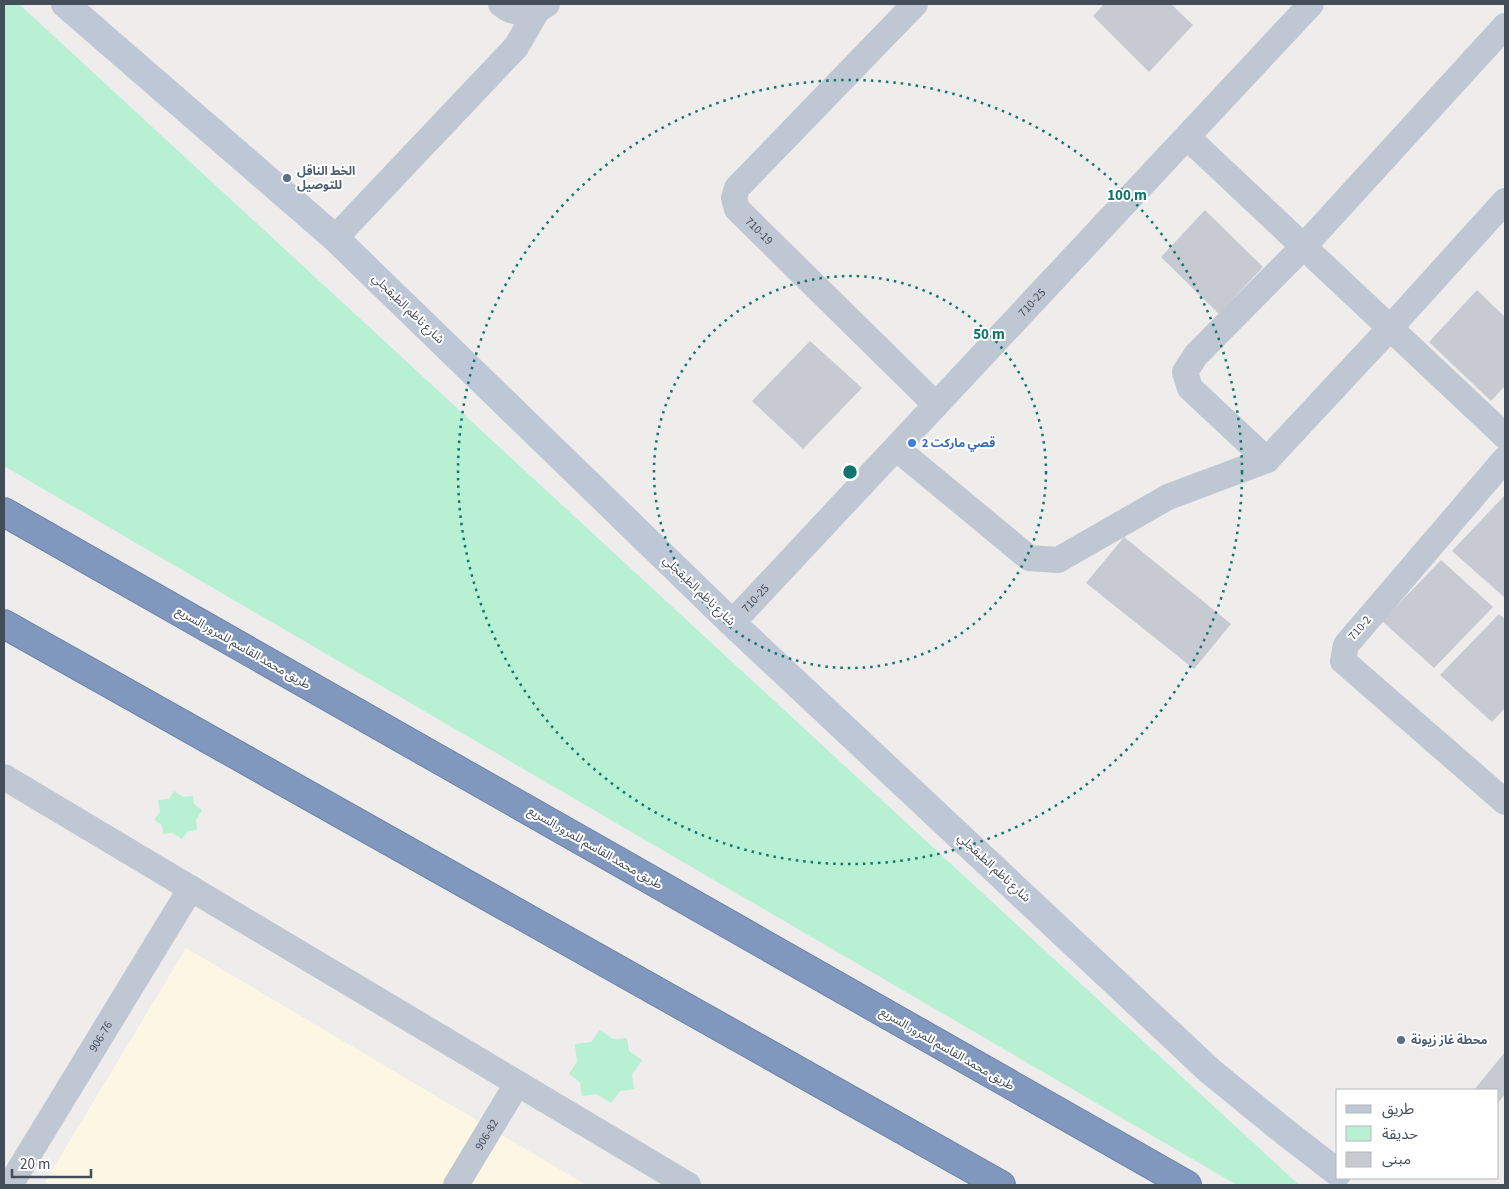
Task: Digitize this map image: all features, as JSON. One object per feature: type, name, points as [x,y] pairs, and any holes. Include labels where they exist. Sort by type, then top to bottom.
[{"type":"highway","name":"طريق محمد القاسم للمرور السريع","points":[[4,512],[1187,1185]]},
{"type":"highway","points":[[4,624],[1001,1185]]},
{"type":"street","name":"شارع ناظم الطبقجلي","points":[[65,4],[335,238],[732,623],[1210,1071],[1336,1171]]},
{"type":"street","points":[[501,4],[516,13],[527,13],[542,7]]},
{"type":"street","name":"710-19","points":[[915,4],[737,188],[734,198],[737,209],[936,404]]},
{"type":"street","name":"710-25","points":[[732,623],[1311,4]]},
{"type":"street","points":[[335,238],[516,47],[542,7]]},
{"type":"street","points":[[1268,460],[1190,388],[1185,372],[1196,355],[1304,246],[1505,26]]},
{"type":"street","points":[[1187,137],[1505,436]]},
{"type":"street","points":[[896,448],[1029,558],[1058,560],[1168,497],[1268,460],[1505,201]]},
{"type":"street","name":"710-2","points":[[1505,459],[1346,645],[1343,661],[1505,802]]},
{"type":"street","points":[[4,777],[688,1185]]},
{"type":"street","name":"906-76","points":[[10,1185],[191,888]]},
{"type":"street","name":"906-82","points":[[456,1185],[517,1084]]},
{"type":"shaded area","points":[[186,948],[586,1185],[51,1185],[45,1182]]},
{"type":"green space","points":[[4,4],[19,4],[1299,1185],[1237,1185],[4,466]]},
{"type":"green space","points":[[174,791],[183,797],[193,796],[194,804],[202,810],[196,820],[197,830],[188,831],[182,839],[173,833],[163,834],[162,825],[154,820],[160,812],[158,800],[169,799]]},
{"type":"green space","points":[[600,1030],[613,1039],[627,1038],[629,1051],[642,1060],[632,1074],[634,1089],[620,1091],[611,1103],[597,1094],[582,1096],[580,1082],[569,1074],[577,1062],[575,1044],[591,1042]]},
{"type":"building","points":[[1104,4],[1171,4],[1193,25],[1149,72],[1093,16]]},
{"type":"building","points":[[1205,210],[1263,267],[1219,314],[1161,257]]},
{"type":"building","points":[[1477,290],[1505,317],[1505,386],[1491,401],[1429,342]]},
{"type":"building","points":[[810,341],[862,388],[803,449],[752,401]]},
{"type":"building","points":[[1505,495],[1505,596],[1504,597],[1452,551]]},
{"type":"building","points":[[1124,537],[1231,624],[1194,669],[1086,583]]},
{"type":"building","points":[[1441,560],[1493,607],[1434,668],[1382,621]]},
{"type":"building","points":[[1499,614],[1505,619],[1505,708],[1492,722],[1440,675]]},
{"type":"building","points":[[1505,1052],[1505,1094],[1499,1102],[1499,1089],[1475,1089]]},
{"type":"place","name":"الخط الناقل للتوصيل","points":[[287,178]]},
{"type":"place","name":"قصي ماركت 2","points":[[912,443]]},
{"type":"place","name":"محطة غاز زيونة","points":[[1401,1040]]}]
